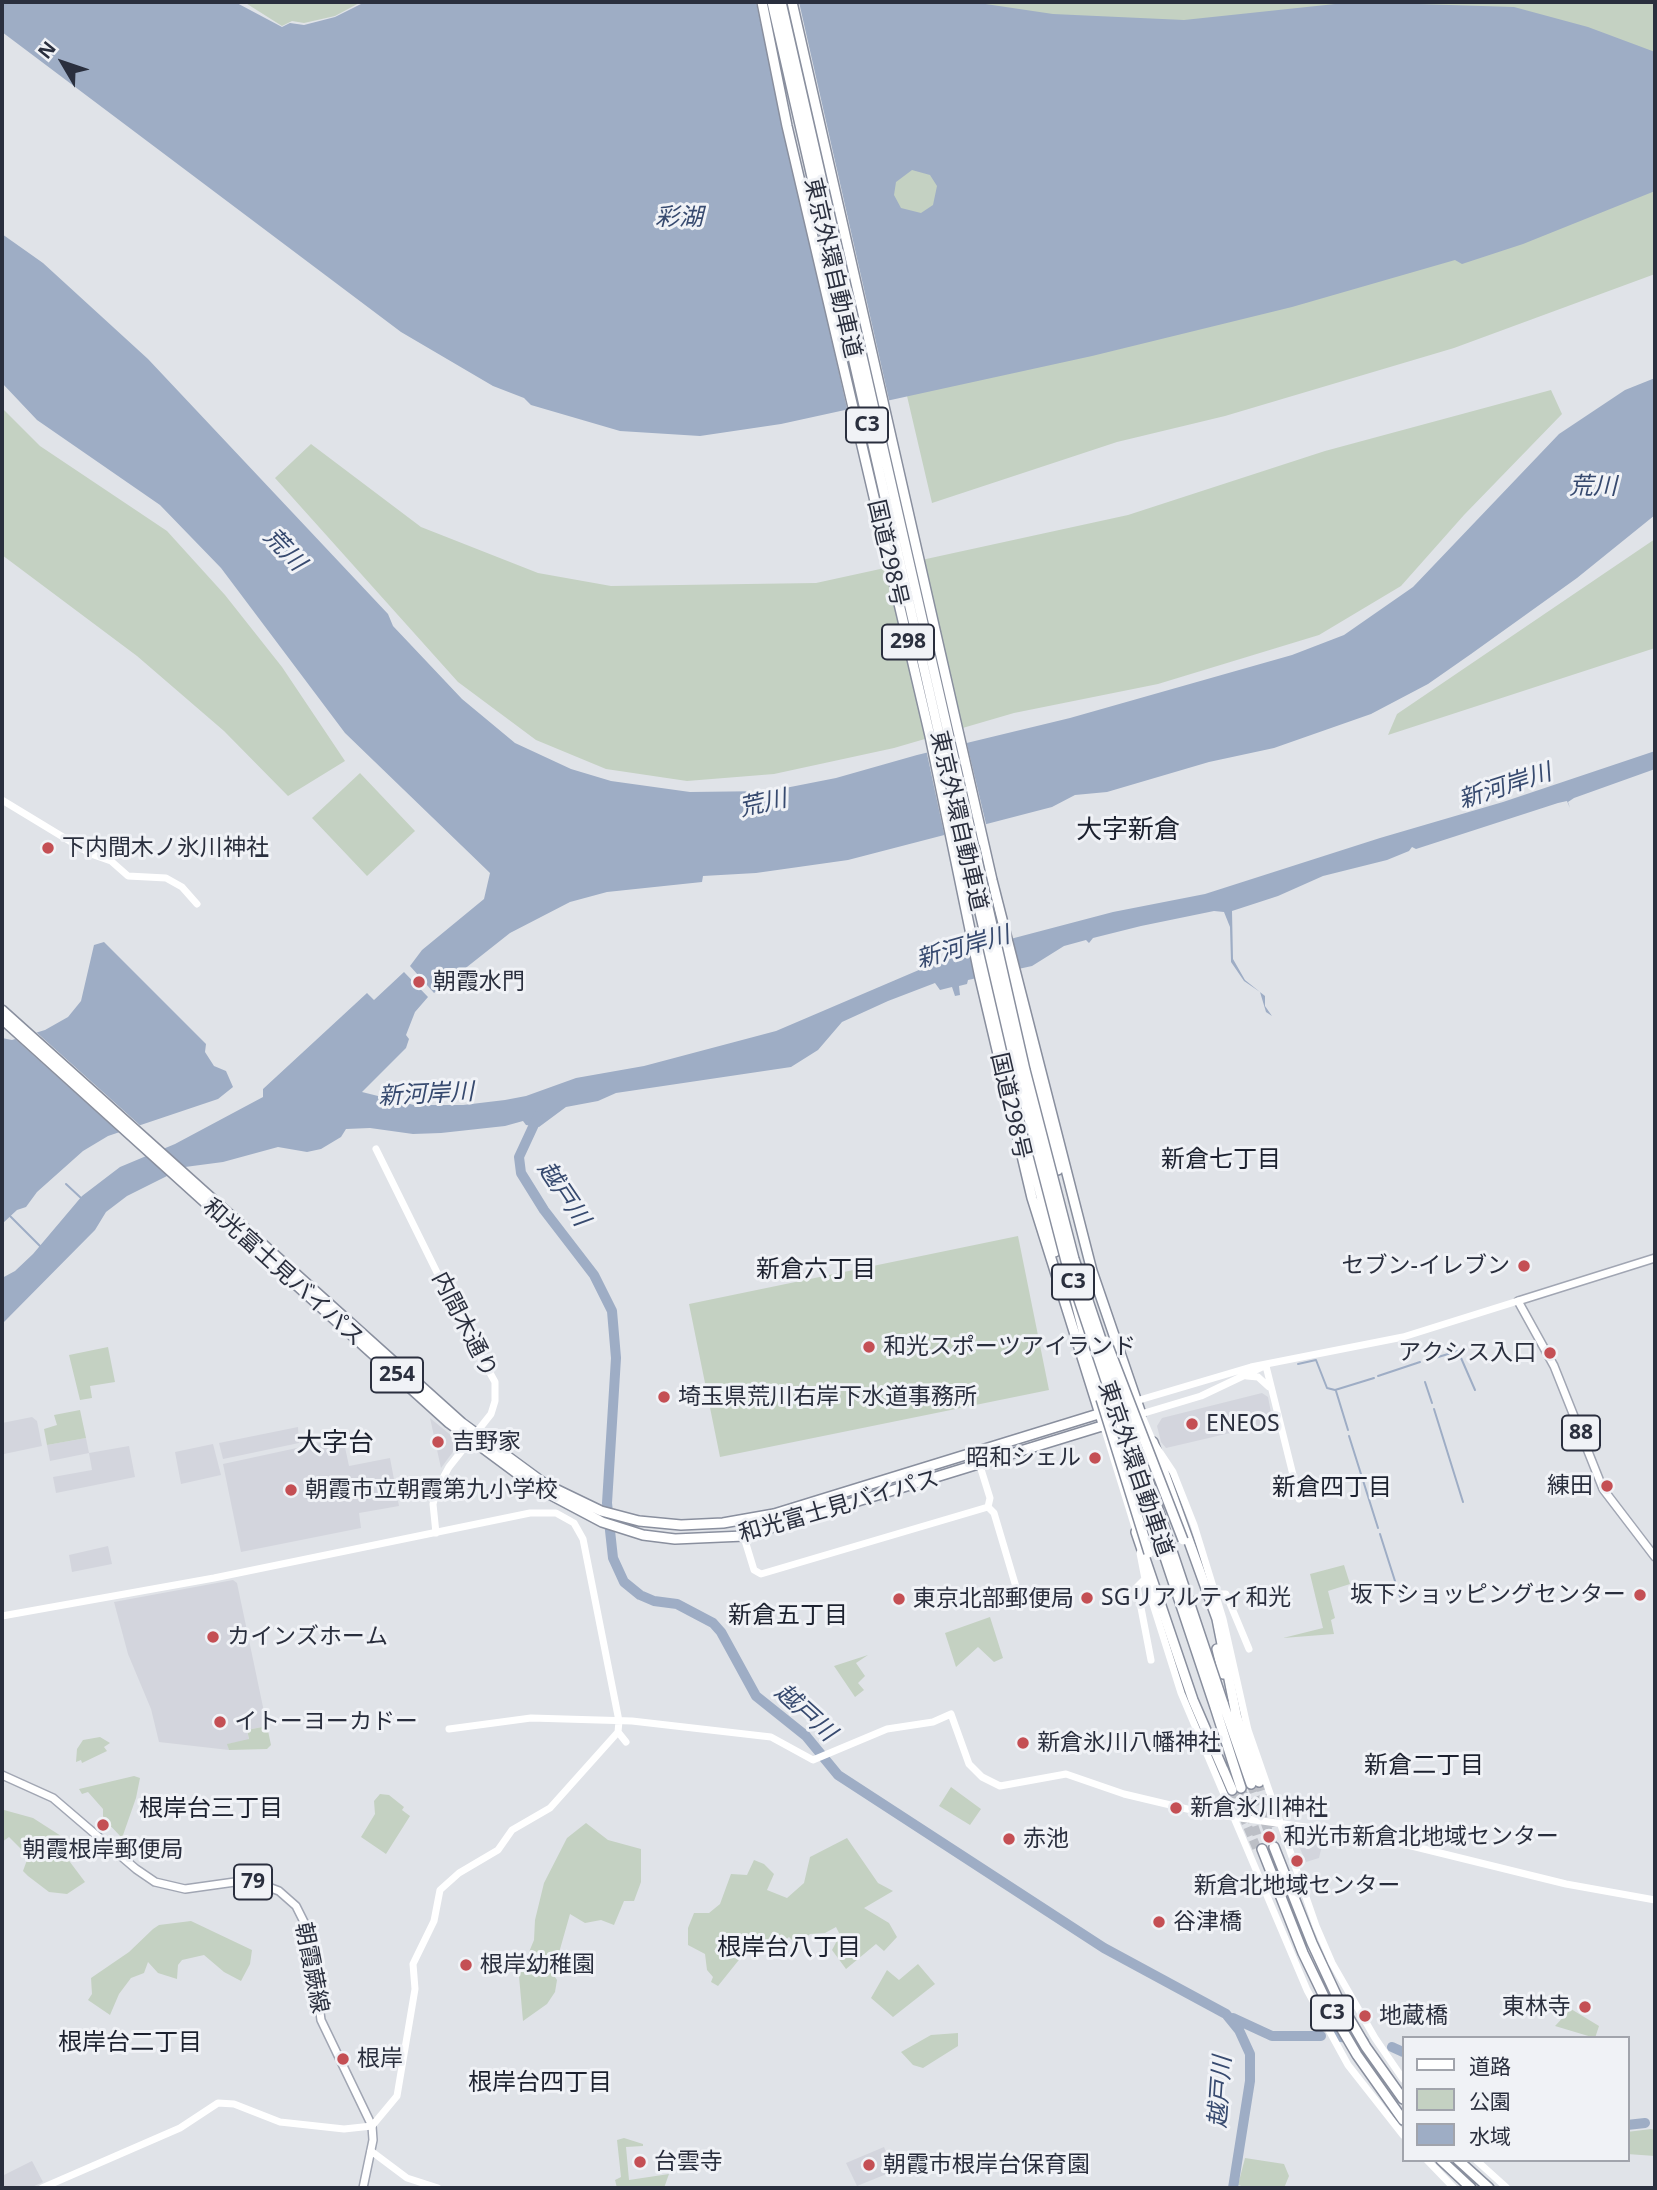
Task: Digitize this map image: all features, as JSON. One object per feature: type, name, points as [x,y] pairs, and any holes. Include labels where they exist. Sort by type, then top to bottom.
[{"type":"highway","name":"国道298号","points":[[762,2],[787,126],[945,802],[980,978],[1032,1198],[1088,1379],[1100,1414],[1108,1425]]},
{"type":"highway","name":"東京外環自動車道","points":[[772,2],[1066,1261],[1219,1705]]},
{"type":"highway","name":"東京外環自動車道","points":[[781,2],[980,896],[1049,1165],[1082,1284],[1246,1786]]},
{"type":"highway","name":"国道298号","points":[[792,2],[956,730],[1092,1271],[1141,1415]]},
{"type":"highway","points":[[980,896],[999,1030],[1088,1369],[1088,1379]]},
{"type":"highway","points":[[980,896],[1020,1011],[1056,1164],[1092,1271]]},
{"type":"highway","name":"和光富士見バイパス","points":[[2,1010],[23,1033],[473,1437],[547,1494],[602,1522],[622,1529],[682,1540],[744,1536],[1141,1415]]},
{"type":"highway","name":"和光富士見バイパス","points":[[2,1019],[23,1033]]},
{"type":"highway","points":[[1066,1261],[1101,1399],[1149,1553]]},
{"type":"highway","points":[[1082,1284],[1126,1388],[1183,1540]]},
{"type":"highway","points":[[1108,1425],[1116,1408],[1112,1335]]},
{"type":"highway","name":"和光富士見バイパス","points":[[473,1437],[545,1484],[601,1511],[673,1525],[739,1521],[820,1502],[1136,1401]]},
{"type":"highway","points":[[1153,1442],[1217,1619],[1237,1719],[1246,1786]]},
{"type":"highway","points":[[1136,1532],[1195,1699],[1225,1774],[1246,1786]]},
{"type":"highway","points":[[1217,1649],[1237,1719]]},
{"type":"highway","name":"C3","points":[[1276,1846],[1312,1943],[1352,2023],[1402,2098]]},
{"type":"highway","name":"C3","points":[[1260,1850],[1317,1984],[1342,2031],[1402,2119]]},
{"type":"highway","points":[[1443,2162],[1471,2188]]},
{"type":"highway","points":[[1460,2162],[1489,2188]]},
{"type":"street","points":[[2,800],[90,853],[111,861],[128,876],[159,876],[173,882],[197,904]]},
{"type":"street","name":"内間木通り","points":[[377,1151],[464,1328],[494,1376],[493,1408],[438,1487],[433,1504],[436,1533]]},
{"type":"street","points":[[1136,1401],[1264,1366],[1403,1337],[1655,1258]]},
{"type":"street","name":"88","points":[[1518,1301],[1554,1366],[1603,1489],[1655,1556]]},
{"type":"street","points":[[1264,1366],[1201,1396],[1141,1415],[1153,1442],[1177,1481],[1229,1642],[1240,1706],[1279,1823],[1332,1963],[1375,2038],[1402,2078]]},
{"type":"street","points":[[1264,1366],[1300,1499]]},
{"type":"street","points":[[1243,1377],[1258,1377],[1271,1391]]},
{"type":"street","points":[[1108,1425],[1136,1532],[1145,1579],[1181,1693],[1321,2018],[1348,2065],[1402,2133]]},
{"type":"street","points":[[980,1466],[990,1497],[988,1507]]},
{"type":"street","points":[[739,1521],[754,1570],[761,1574],[988,1507]]},
{"type":"street","points":[[988,1507],[994,1513],[1019,1597],[1019,1603],[1013,1606]]},
{"type":"street","points":[[2,1616],[214,1578],[541,1512],[561,1514],[574,1523],[583,1539],[619,1721],[618,1732],[550,1808],[512,1830],[494,1853],[466,1868],[440,1890],[436,1917],[413,1964],[415,1989],[397,2096],[372,2126],[344,2129],[280,2122],[234,2104],[218,2103],[180,2128],[41,2188]]},
{"type":"street","points":[[1145,1579],[1137,1587],[1151,1660]]},
{"type":"street","points":[[1215,1594],[1226,1594],[1249,1649]]},
{"type":"street","points":[[449,1729],[531,1718],[619,1721],[764,1735],[791,1745],[809,1759],[817,1759],[887,1729],[933,1722],[951,1714],[965,1757],[976,1772],[993,1784],[1009,1787],[1066,1774],[1144,1799],[1236,1817],[1371,1836],[1566,1884],[1655,1900]]},
{"type":"street","points":[[618,1732],[626,1742]]},
{"type":"street","name":"朝霞蕨線","points":[[2,1775],[53,1798],[155,1882],[185,1889],[252,1882],[270,1886],[288,1898],[308,1926],[321,2020],[372,2126],[371,2151],[363,2188]]},
{"type":"street","points":[[371,2151],[407,2178],[438,2188]]},
{"type":"street","points":[[1429,2162],[1454,2188]]},
{"type":"street","points":[[1478,2162],[1507,2188]]},
{"type":"shaded area","name":"ENEOS","points":[[1262,1393],[1268,1397],[1273,1423],[1166,1448],[1161,1442],[1157,1426],[1162,1418]]},
{"type":"shaded area","points":[[32,1417],[37,1421],[42,1446],[4,1454],[2,1423]]},
{"type":"shaded area","points":[[430,1418],[453,1437],[455,1449],[441,1468]]},
{"type":"shaded area","points":[[298,1427],[299,1443],[223,1459],[219,1443]]},
{"type":"shaded area","points":[[86,1438],[89,1453],[50,1461],[47,1445]]},
{"type":"shaded area","name":"朝霞市立朝霞第九小学校","points":[[343,1438],[349,1466],[390,1458],[399,1506],[359,1513],[361,1528],[241,1552],[223,1464]]},
{"type":"shaded area","points":[[213,1444],[221,1475],[181,1484],[175,1452]]},
{"type":"shaded area","points":[[129,1446],[135,1477],[56,1493],[53,1477],[92,1470],[89,1453]]},
{"type":"shaded area","points":[[108,1546],[112,1564],[72,1572],[69,1555]]},
{"type":"shaded area","points":[[233,1580],[237,1583],[267,1726],[247,1730],[249,1740],[228,1744],[229,1750],[159,1742],[151,1709],[128,1654],[114,1602]]},
{"type":"shaded area","points":[[1300,1829],[1325,1833],[1319,1858],[1306,1862],[1294,1835]]},
{"type":"shaded area","name":"朝霞市根岸台保育園","points":[[884,2147],[894,2171],[857,2186],[846,2163]]},
{"type":"shaded area","points":[[32,2161],[43,2182],[30,2188],[2,2188],[2,2176]]},
{"type":"green space","points":[[244,2],[361,2],[335,16],[304,23],[292,21],[282,26]]},
{"type":"green space","points":[[815,2],[1655,2],[1655,274],[1454,348],[1225,416],[1117,442],[932,503]]},
{"type":"green space","points":[[1551,390],[1562,414],[1464,515],[1401,586],[1319,635],[1158,684],[1014,713],[894,748],[774,774],[687,781],[606,769],[536,740],[458,682],[275,478],[311,444],[421,527],[538,573],[611,586],[816,583],[1128,515],[1325,451]]},
{"type":"green space","points":[[2,408],[40,446],[167,531],[225,595],[282,667],[345,761],[288,796],[224,731],[137,656],[2,555]]},
{"type":"green space","points":[[1655,539],[1655,648],[1388,735],[1397,714]]},
{"type":"green space","points":[[360,773],[415,831],[367,876],[312,818]]},
{"type":"green space","name":"和光スポーツアイランド","points":[[1018,1236],[1049,1390],[720,1457],[689,1304]]},
{"type":"green space","points":[[108,1347],[115,1382],[90,1386],[92,1398],[80,1400],[69,1355]]},
{"type":"green space","points":[[80,1410],[86,1438],[47,1445],[44,1429],[57,1425],[54,1415]]},
{"type":"green space","points":[[1344,1565],[1350,1584],[1328,1591],[1335,1618],[1331,1620],[1334,1634],[1283,1638],[1323,1628],[1310,1574]]},
{"type":"green space","points":[[990,1617],[1003,1658],[994,1662],[978,1647],[956,1667],[945,1633]]},
{"type":"green space","points":[[868,1655],[856,1663],[865,1676],[858,1683],[864,1690],[855,1697],[834,1666]]},
{"type":"green space","points":[[267,1726],[271,1745],[267,1749],[229,1750],[227,1744],[249,1739],[247,1730]]},
{"type":"green space","points":[[100,1737],[110,1743],[104,1747],[107,1751],[82,1763],[81,1760],[76,1762],[77,1749],[83,1740]]},
{"type":"green space","points":[[134,1776],[140,1778],[122,1838],[103,1818],[103,1809],[88,1792],[82,1794],[79,1789]]},
{"type":"green space","points":[[951,1787],[981,1809],[970,1825],[939,1806]]},
{"type":"green space","points":[[380,1794],[389,1795],[404,1807],[402,1810],[410,1816],[386,1854],[361,1837],[375,1814],[374,1801]]},
{"type":"green space","points":[[4,1810],[33,1818],[72,1843],[64,1854],[85,1882],[67,1894],[49,1892],[28,1876],[23,1871],[27,1860],[25,1853],[9,1837],[2,1842]]},
{"type":"green space","points":[[586,1823],[608,1840],[641,1849],[641,1882],[634,1901],[624,1901],[614,1925],[601,1920],[585,1923],[570,1914],[553,1974],[557,1980],[555,1992],[547,2004],[523,2021],[519,1976],[534,1940],[535,1920],[544,1883],[567,1838]]},
{"type":"green space","points":[[847,1838],[878,1883],[893,1891],[864,1908],[889,1923],[897,1937],[884,1951],[876,1944],[846,1969],[832,1950],[840,1935],[836,1927],[825,1933],[810,1934],[797,1945],[789,1937],[774,1949],[746,1951],[718,1986],[711,1982],[713,1977],[707,1970],[705,1954],[688,1945],[688,1928],[694,1913],[709,1913],[720,1904],[731,1874],[747,1875],[754,1860],[764,1864],[774,1874],[767,1890],[787,1898],[804,1883],[810,1857]]},
{"type":"green space","points":[[191,1921],[252,1950],[250,1964],[241,1981],[224,1972],[204,1955],[182,1960],[178,1965],[177,1979],[158,1973],[148,1962],[144,1973],[131,1978],[119,1994],[110,2015],[88,2000],[92,1994],[91,1978],[129,1952],[153,1929],[159,1925]]},
{"type":"green space","points":[[918,1964],[935,1984],[893,2017],[871,1998],[887,1970],[899,1980]]},
{"type":"green space","points":[[1571,2009],[1599,2026],[1596,2036],[1588,2036],[1555,2026]]},
{"type":"green space","points":[[958,2033],[958,2046],[923,2068],[913,2065],[901,2052],[931,2035]]},
{"type":"green space","points":[[1655,2130],[1655,2156],[1629,2154],[1629,2132]]},
{"type":"green space","points":[[624,2138],[643,2144],[626,2147],[629,2180],[669,2174],[664,2188],[617,2188],[615,2180],[621,2177],[617,2140]]},
{"type":"green space","points":[[1245,2158],[1284,2164],[1289,2176],[1284,2188],[1248,2188],[1238,2185]]},
{"type":"water","name":"彩湖","points":[[2,2],[235,2],[282,27],[290,23],[304,25],[335,17],[365,2],[972,2],[1053,14],[1184,20],[1354,2],[1514,7],[1588,27],[1655,52],[1655,191],[1523,244],[1462,264],[1455,260],[1292,307],[1092,356],[781,424],[700,436],[620,431],[531,405],[524,398],[493,386],[401,332],[2,32]],"holes":[[[912,170],[930,175],[937,186],[933,205],[921,213],[901,208],[894,195],[896,182]]]},
{"type":"water","name":"荒川","points":[[2,234],[43,263],[148,359],[388,614],[393,626],[462,699],[515,743],[571,769],[611,781],[690,792],[770,791],[836,778],[917,755],[1070,718],[1292,655],[1344,635],[1413,587],[1559,434],[1625,390],[1655,378],[1655,515],[1577,578],[1471,654],[1428,684],[1371,714],[1274,748],[1209,762],[1107,792],[1075,795],[1052,807],[848,860],[756,873],[703,876],[702,882],[607,892],[570,902],[510,933],[434,993],[410,966],[422,950],[484,899],[490,873],[345,733],[221,568],[160,505],[37,420],[2,383]]},
{"type":"water","points":[[1655,751],[1655,769],[1574,798],[1568,802],[1570,808],[1567,801],[1558,803],[1416,849],[1412,847],[1409,851],[1387,860],[1323,876],[1278,896],[1232,911],[1233,959],[1245,980],[1260,992],[1244,981],[1231,962],[1230,927],[1224,912],[1214,911],[1093,938],[1089,943],[1086,940],[1064,946],[1032,966],[968,980],[967,984],[959,986],[960,995],[955,996],[952,987],[940,990],[935,983],[842,1022],[818,1050],[791,1067],[616,1093],[598,1101],[566,1107],[539,1127],[526,1125],[523,1121],[505,1126],[441,1133],[413,1134],[370,1128],[346,1129],[341,1137],[321,1149],[307,1152],[278,1147],[223,1162],[185,1167],[127,1196],[106,1212],[95,1230],[2,1324],[2,1278],[15,1271],[33,1254],[82,1196],[120,1167],[175,1144],[263,1097],[263,1089],[367,993],[374,1000],[404,972],[428,997],[415,1012],[406,1035],[409,1039],[406,1048],[362,1092],[414,1105],[463,1105],[505,1100],[526,1096],[576,1078],[644,1066],[776,1031],[961,952],[1113,912],[1205,894],[1503,802]]},
{"type":"water","points":[[104,942],[206,1044],[205,1052],[214,1066],[226,1071],[233,1087],[218,1099],[108,1136],[83,1151],[37,1192],[26,1207],[17,1210],[3,1223],[2,1232],[2,1038],[12,1040],[45,1030],[68,1017],[81,1001],[94,945]]},
{"type":"water","points":[[1260,992],[1265,996],[1265,1006],[1272,1016],[1266,1012]]},
{"type":"pier","points":[[756,2],[799,2],[890,404],[848,413]]},
{"type":"pier","points":[[966,740],[987,828],[945,838],[926,749]]},
{"type":"pier","points":[[35,1031],[143,1128],[122,1135],[12,1036]]},
{"type":"waterway","name":"越戸川","points":[[538,1116],[519,1157],[521,1173],[544,1210],[594,1275],[612,1311],[616,1358],[607,1503],[613,1558],[624,1582],[640,1595],[654,1601],[677,1604],[713,1623],[721,1632],[756,1696],[806,1736],[838,1775],[1104,1948],[1226,2014],[1239,2030],[1250,2054],[1250,2081],[1233,2188]]},
{"type":"waterway","points":[[66,1184],[81,1198]]},
{"type":"waterway","points":[[10,1216],[41,1247]]},
{"type":"waterway","points":[[1425,1361],[1458,1351],[1475,1390]]},
{"type":"waterway","points":[[1298,1364],[1316,1360],[1327,1388],[1335,1390],[1374,1378]]},
{"type":"waterway","points":[[1378,1376],[1420,1362]]},
{"type":"waterway","points":[[1425,1382],[1432,1403]]},
{"type":"waterway","points":[[1336,1391],[1348,1430]]},
{"type":"waterway","points":[[1434,1409],[1463,1502]]},
{"type":"waterway","points":[[1349,1436],[1378,1528]]},
{"type":"waterway","points":[[1380,1534],[1402,1603]]},
{"type":"waterway","points":[[1233,2018],[1272,2036],[1321,2036]]},
{"type":"waterway","points":[[1336,2036],[1364,2041]]},
{"type":"waterway","points":[[1392,2047],[1402,2052]]},
{"type":"waterway","points":[[1629,2125],[1645,2123]]},
{"type":"tunnel","points":[[1259,1782],[1273,1827]]},
{"type":"tunnel","points":[[1251,1784],[1274,1847]]},
{"type":"tunnel","points":[[1241,1788],[1258,1838]]},
{"type":"tunnel","points":[[1232,1790],[1258,1851]]},
{"type":"place","name":"下内間木ノ氷川神社","points":[[48,848]]},
{"type":"place","name":"朝霞水門","points":[[419,982]]},
{"type":"place","name":"セブン-イレブン","points":[[1524,1266]]},
{"type":"place","name":"和光スポーツアイランド","points":[[869,1347]]},
{"type":"place","name":"アクシス入口","points":[[1550,1353]]},
{"type":"place","name":"埼玉県荒川右岸下水道事務所","points":[[664,1397]]},
{"type":"place","name":"ENEOS","points":[[1192,1424]]},
{"type":"place","name":"吉野家","points":[[438,1442]]},
{"type":"place","name":"昭和シェル","points":[[1095,1458]]},
{"type":"place","name":"練田","points":[[1607,1486]]},
{"type":"place","name":"朝霞市立朝霞第九小学校","points":[[291,1490]]},
{"type":"place","name":"坂下ショッピングセンター","points":[[1640,1595]]},
{"type":"place","name":"SGリアルティ和光","points":[[1087,1598]]},
{"type":"place","name":"東京北部郵便局","points":[[899,1599]]},
{"type":"place","name":"カインズホーム","points":[[213,1637]]},
{"type":"place","name":"イトーヨーカドー","points":[[220,1722]]},
{"type":"place","name":"新倉氷川八幡神社","points":[[1023,1743]]},
{"type":"place","name":"新倉氷川神社","points":[[1176,1808]]},
{"type":"place","name":"朝霞根岸郵便局","points":[[103,1825]]},
{"type":"place","name":"和光市新倉北地域センター","points":[[1269,1837]]},
{"type":"place","name":"赤池","points":[[1009,1839]]},
{"type":"place","name":"新倉北地域センター","points":[[1297,1861]]},
{"type":"place","name":"谷津橋","points":[[1159,1922]]},
{"type":"place","name":"根岸幼稚園","points":[[466,1965]]},
{"type":"place","name":"東林寺","points":[[1585,2007]]},
{"type":"place","name":"地蔵橋","points":[[1365,2016]]},
{"type":"place","name":"根岸","points":[[343,2059]]},
{"type":"place","name":"台雲寺","points":[[640,2162]]},
{"type":"place","name":"朝霞市根岸台保育園","points":[[869,2165]]},
{"type":"district","name":"大字新倉","points":[[1128,831]]},
{"type":"district","name":"新倉七丁目","points":[[1221,1160]]},
{"type":"district","name":"新倉六丁目","points":[[816,1270]]},
{"type":"district","name":"大字台","points":[[335,1444]]},
{"type":"district","name":"新倉四丁目","points":[[1332,1488]]},
{"type":"district","name":"新倉五丁目","points":[[788,1616]]},
{"type":"district","name":"新倉二丁目","points":[[1424,1766]]},
{"type":"district","name":"根岸台三丁目","points":[[211,1809]]},
{"type":"district","name":"根岸台八丁目","points":[[789,1948]]},
{"type":"district","name":"根岸台二丁目","points":[[130,2043]]},
{"type":"district","name":"根岸台四丁目","points":[[540,2083]]},
{"type":"water label","name":"新河岸川","points":[[1505,787]]},
{"type":"water label","name":"新河岸川","points":[[963,948]]},
{"type":"water label","name":"新河岸川","points":[[426,1095]]}]
